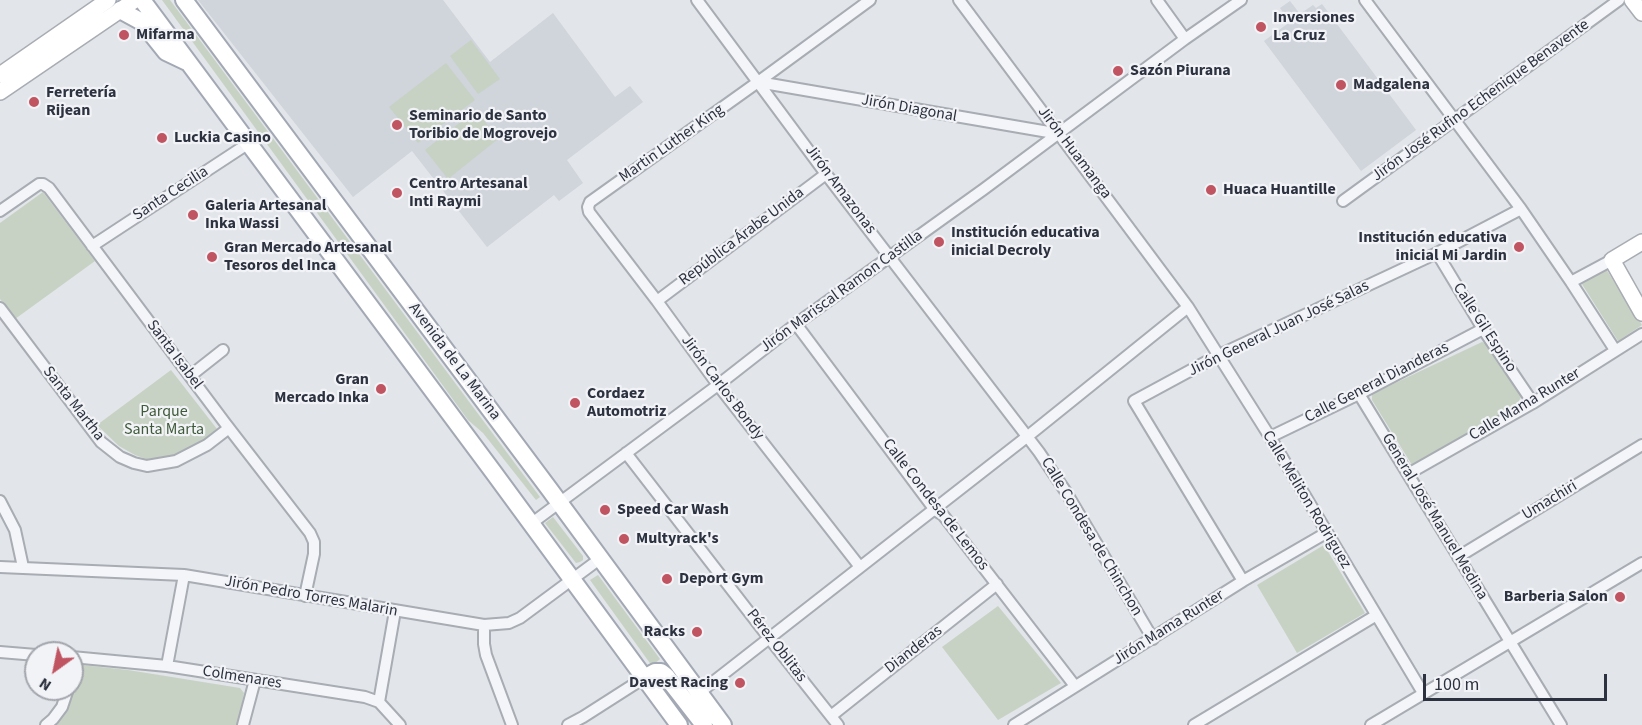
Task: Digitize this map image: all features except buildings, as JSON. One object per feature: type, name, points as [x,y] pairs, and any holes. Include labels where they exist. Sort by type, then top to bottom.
[{"type":"main road","points":[[0,75],[114,5],[135,0]]},
{"type":"main road","name":"Avenida de La Marina","points":[[142,0],[679,725]]},
{"type":"main road","name":"Avenida de La Marina","points":[[184,0],[723,725]]},
{"type":"main road","points":[[192,0],[214,29],[214,41]]},
{"type":"main road","points":[[1632,0],[1642,13]]},
{"type":"main road","points":[[114,5],[142,22],[166,51],[191,64]]},
{"type":"main road","points":[[0,92],[114,5]]},
{"type":"main road","points":[[1642,242],[1612,260],[1642,313]]},
{"type":"main road","points":[[644,678],[655,672],[664,674],[704,725]]},
{"type":"street","name":"Jirón Amazonas","points":[[697,0],[826,174],[1028,436]]},
{"type":"street","name":"Martin Luther King","points":[[588,207],[590,202],[870,0]]},
{"type":"street","name":"Jirón Huamanga","points":[[959,0],[1188,307]]},
{"type":"street","points":[[1157,0],[1185,39]]},
{"type":"street","name":"Jirón Mariscal Ramon Castilla","points":[[531,523],[718,385],[796,324],[1241,0]]},
{"type":"street","points":[[1365,0],[1521,209],[1615,350]]},
{"type":"street","name":"Jirón José Rufino Echenique Benavente","points":[[1343,201],[1619,0]]},
{"type":"street","name":"Jirón Diagonal","points":[[758,82],[1059,134]]},
{"type":"street","name":"Santa Cecilia","points":[[92,246],[249,143]]},
{"type":"street","name":"República Árabe Unida","points":[[657,301],[826,174]]},
{"type":"street","name":"Santa Isabel","points":[[0,211],[39,184],[49,188],[310,533],[314,542],[314,554],[305,596]]},
{"type":"street","name":"Jirón Carlos Bondy","points":[[588,207],[589,212],[718,385],[860,567]]},
{"type":"street","name":"Jirón General Juan José Salas","points":[[1243,581],[1134,401],[1219,356],[1437,254],[1521,209]]},
{"type":"street","name":"Calle Gil Espino","points":[[1437,254],[1533,402]]},
{"type":"street","points":[[1571,282],[1612,260]]},
{"type":"street","points":[[699,693],[935,510],[1188,307]]},
{"type":"street","name":"Calle Meliton Rodriguez","points":[[1188,307],[1423,693]]},
{"type":"street","name":"Santa Martha","points":[[0,308],[101,442],[120,457],[147,466],[176,461],[207,445],[229,428]]},
{"type":"street","name":"Calle Condesa de Lemos","points":[[796,324],[935,510],[943,515],[1075,686]]},
{"type":"street","name":"Calle General Dianderas","points":[[1269,437],[1359,394],[1484,329]]},
{"type":"street","name":"Calle Mama Runter","points":[[1408,474],[1533,402],[1642,334]]},
{"type":"street","points":[[190,376],[223,350]]},
{"type":"street","name":"General José Manuel Medina","points":[[1359,394],[1561,725]]},
{"type":"street","name":"Calle Condesa de Chinchon","points":[[1028,436],[1066,492],[1153,639]]},
{"type":"street","name":"Umachiri","points":[[1458,556],[1642,445]]},
{"type":"street","name":"Pérez Oblitas","points":[[626,453],[835,720]]},
{"type":"street","points":[[0,501],[15,530],[23,567]]},
{"type":"street","name":"Jirón Mama Runter","points":[[1014,725],[1243,581],[1326,533]]},
{"type":"street","name":"Jirón Pedro Torres Malarin","points":[[0,567],[184,575],[484,626],[509,623],[520,618],[601,558]]},
{"type":"street","points":[[1371,725],[1642,563]]},
{"type":"street","points":[[167,666],[184,575]]},
{"type":"street","name":"Dianderas","points":[[835,720],[997,584]]},
{"type":"street","points":[[395,611],[379,702],[400,725]]},
{"type":"street","points":[[1194,725],[1376,616]]},
{"type":"street","points":[[484,626],[486,655],[512,725]]},
{"type":"street","points":[[0,652],[24,654]]},
{"type":"street","name":"Colmenares","points":[[84,660],[167,666],[365,697],[379,702]]},
{"type":"street","points":[[568,725],[644,678]]},
{"type":"street","points":[[243,725],[255,680]]},
{"type":"street","points":[[46,725],[62,707],[64,701]]},
{"type":"shaded area","name":"Seminario de Santo Toribio de Mogrovejo","points":[[198,0],[443,0],[490,62],[553,13],[615,97],[630,86],[643,102],[567,160],[583,183],[559,201],[554,195],[487,247],[412,151],[353,197]]},
{"type":"shaded area","name":"Madgalena","points":[[1290,1],[1300,14],[1313,5],[1316,8],[1322,4],[1416,130],[1361,171],[1264,41],[1290,22],[1280,8]]},
{"type":"green space","points":[[162,0],[170,0],[540,497],[536,500],[483,433],[468,420]]},
{"type":"green space","points":[[471,40],[500,79],[478,94],[450,56]]},
{"type":"green space","points":[[446,63],[475,100],[418,143],[389,107]]},
{"type":"green space","points":[[476,110],[498,139],[448,179],[425,150]]},
{"type":"green space","points":[[43,192],[95,261],[15,319],[0,299],[0,223]]},
{"type":"green space","points":[[1606,269],[1642,325],[1618,341],[1582,284]]},
{"type":"green space","points":[[1482,342],[1490,345],[1521,397],[1518,403],[1417,467],[1412,465],[1372,400],[1372,394]]},
{"type":"green space","name":"Parque Santa Marta","points":[[171,370],[217,429],[194,447],[182,453],[165,460],[149,460],[119,446],[97,425]]},
{"type":"green space","points":[[553,517],[583,556],[580,562],[576,563],[545,523]]},
{"type":"green space","points":[[1324,545],[1365,613],[1297,653],[1257,585]]},
{"type":"green space","points":[[598,575],[660,659],[652,666],[590,580]]},
{"type":"green space","points":[[998,606],[1061,683],[998,720],[942,647]]},
{"type":"green space","points":[[84,665],[240,688],[244,693],[237,725],[54,725],[70,701],[84,701]]},
{"type":"place","name":"Inversiones La Cruz","points":[[1261,27]]},
{"type":"place","name":"Mifarma","points":[[124,35]]},
{"type":"place","name":"Sazón Piurana","points":[[1118,71]]},
{"type":"place","name":"Madgalena","points":[[1341,85]]},
{"type":"place","name":"Ferretería Rijean","points":[[34,102]]},
{"type":"place","name":"Seminario de Santo Toribio de Mogrovejo","points":[[397,125]]},
{"type":"place","name":"Luckia Casino","points":[[162,138]]},
{"type":"place","name":"Huaca Huantille","points":[[1211,190]]},
{"type":"place","name":"Centro Artesanal Inti Raymi","points":[[397,193]]},
{"type":"place","name":"Galeria Artesanal Inka Wassi","points":[[193,215]]},
{"type":"place","name":"Institución educativa inicial Decroly","points":[[939,242]]},
{"type":"place","name":"Institución educativa inicial Mi Jardin","points":[[1519,247]]},
{"type":"place","name":"Gran Mercado Artesanal Tesoros del Inca","points":[[212,257]]},
{"type":"place","name":"Gran Mercado Inka","points":[[381,389]]},
{"type":"place","name":"Cordaez Automotriz","points":[[575,403]]},
{"type":"place","name":"Speed Car Wash","points":[[605,510]]},
{"type":"place","name":"Multyrack's","points":[[624,539]]},
{"type":"place","name":"Deport Gym","points":[[667,579]]},
{"type":"place","name":"Barberia Salon","points":[[1620,597]]},
{"type":"place","name":"Racks","points":[[697,632]]},
{"type":"place","name":"Davest Racing","points":[[740,683]]}]
